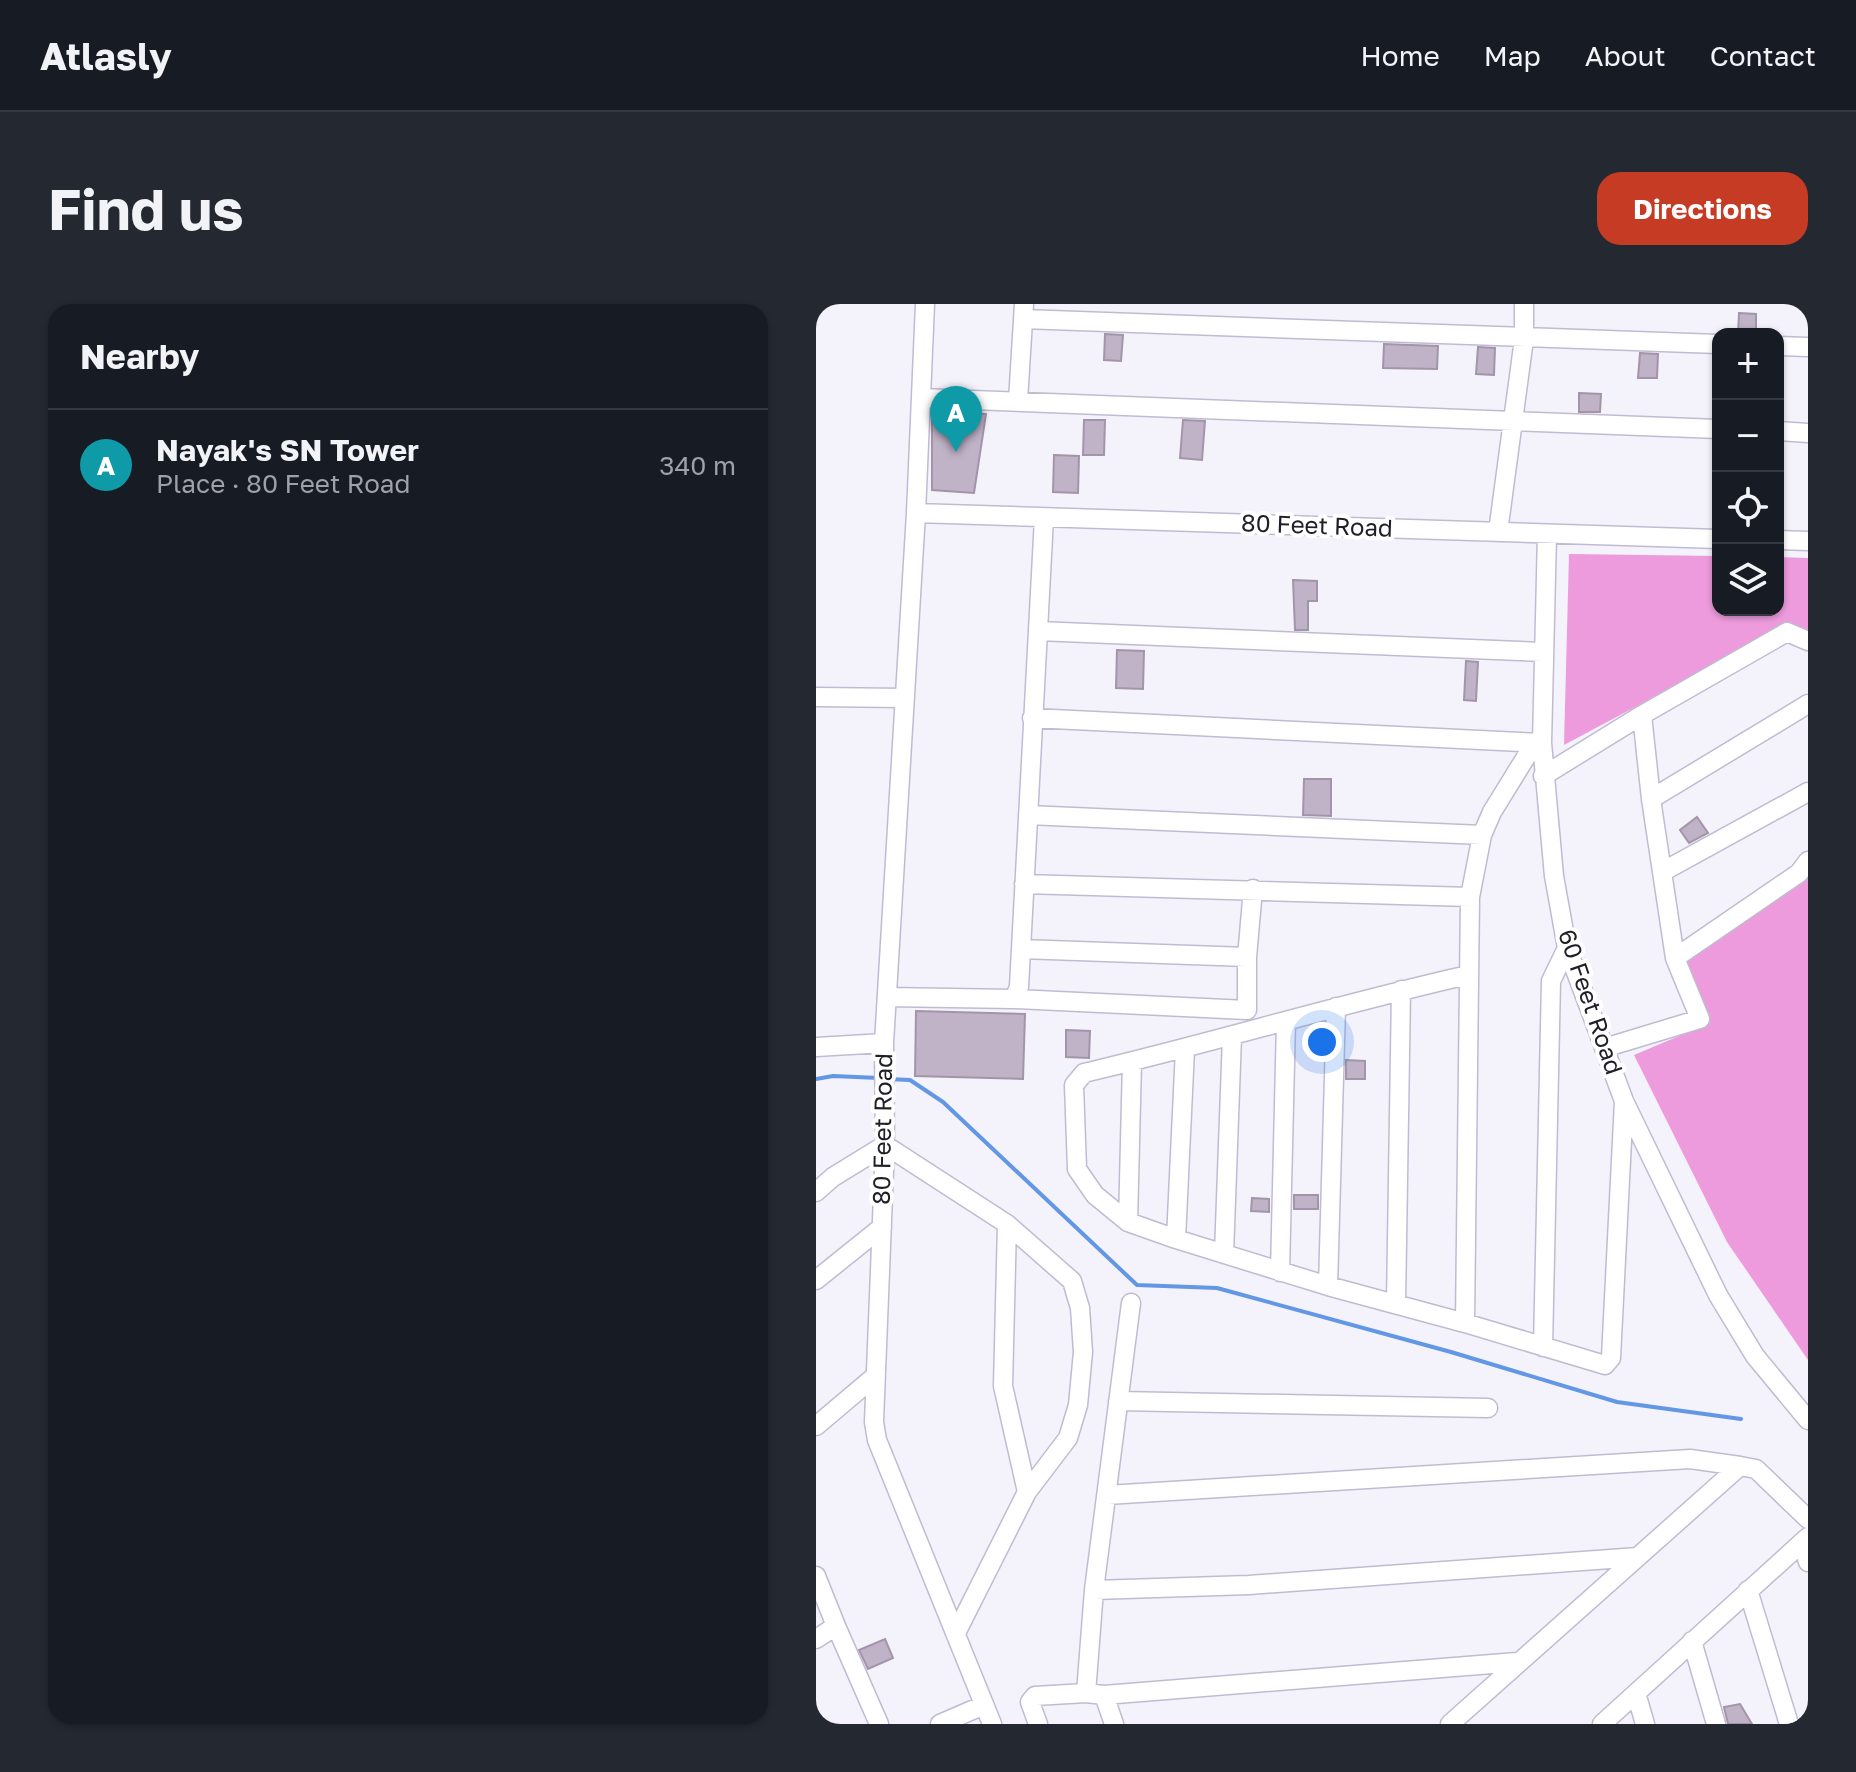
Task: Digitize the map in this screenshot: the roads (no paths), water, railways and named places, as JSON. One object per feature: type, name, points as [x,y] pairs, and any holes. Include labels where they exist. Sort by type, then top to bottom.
[{"type":"street","name":"80 Feet Road","points":[[925,304],[916,513],[884,1043],[885,1145],[874,1422],[877,1440],[992,1724]]},
{"type":"street","points":[[1498,532],[1524,339],[1524,304]]},
{"type":"street","points":[[1018,401],[1023,312],[1524,339],[1712,344]]},
{"type":"street","points":[[1784,346],[1808,347]]},
{"type":"street","points":[[921,398],[1712,429]]},
{"type":"street","points":[[1784,431],[1808,433]]},
{"type":"street","name":"80 Feet Road","points":[[916,513],[1712,539]]},
{"type":"street","points":[[1014,999],[1019,987],[1044,518]]},
{"type":"street","name":"60 Feet Road","points":[[1547,534],[1538,744],[1554,876],[1567,948],[1624,1101],[1718,1295],[1755,1356],[1808,1420]]},
{"type":"street","points":[[1784,540],[1808,541]]},
{"type":"street","points":[[1038,631],[1543,652]]},
{"type":"street","points":[[1543,776],[1787,632],[1808,641]]},
{"type":"street","points":[[816,697],[905,698]]},
{"type":"street","points":[[1651,799],[1808,704]]},
{"type":"street","points":[[1604,1048],[1700,1019],[1675,958],[1642,715]]},
{"type":"street","points":[[1032,718],[1538,744]]},
{"type":"street","points":[[1465,1323],[1470,897],[1482,835],[1512,775],[1538,744]]},
{"type":"street","points":[[1662,872],[1808,792]]},
{"type":"street","points":[[1028,815],[1482,835]]},
{"type":"street","points":[[1675,958],[1799,873],[1808,861]]},
{"type":"street","points":[[1024,884],[1470,897]]},
{"type":"street","points":[[887,997],[1014,999],[1247,1010],[1247,957],[1253,889]]},
{"type":"street","points":[[1543,1347],[1551,981],[1567,948]]},
{"type":"street","points":[[1021,949],[1247,957]]},
{"type":"street","points":[[1468,975],[1084,1073],[1074,1085],[1077,1169],[1095,1195],[1128,1222],[1280,1272],[1605,1365],[1611,1358],[1624,1101]]},
{"type":"street","points":[[1396,1304],[1401,990]]},
{"type":"street","points":[[1328,1286],[1336,1007]]},
{"type":"street","points":[[1280,1272],[1286,1021]]},
{"type":"street","points":[[1224,1254],[1232,1036]]},
{"type":"street","points":[[816,1047],[884,1043]]},
{"type":"street","points":[[1176,1239],[1185,1049]]},
{"type":"street","points":[[1128,1222],[1132,1062]]},
{"type":"street","points":[[816,1192],[833,1177],[885,1145],[1007,1224],[1072,1281],[1080,1308],[1083,1352],[1078,1405],[1068,1438],[1027,1492],[956,1633]]},
{"type":"street","points":[[1007,1224],[1003,1386],[1027,1492]]},
{"type":"street","points":[[816,1280],[882,1227]]},
{"type":"street","points":[[1114,1724],[1095,1694],[1094,1590],[1131,1303]]},
{"type":"street","points":[[816,1426],[874,1377]]},
{"type":"street","points":[[1118,1401],[1488,1408]]},
{"type":"street","points":[[1107,1495],[1690,1459],[1756,1469],[1808,1519]]},
{"type":"street","points":[[1450,1724],[1740,1466]]},
{"type":"street","points":[[1805,1540],[1808,1562]]},
{"type":"street","points":[[1602,1724],[1805,1540]]},
{"type":"street","points":[[1094,1590],[1249,1585],[1638,1557]]},
{"type":"street","points":[[816,1576],[879,1724]]},
{"type":"street","points":[[1748,1590],[1789,1724]]},
{"type":"street","points":[[816,1639],[836,1626]]},
{"type":"street","points":[[1692,1641],[1716,1724]]},
{"type":"street","points":[[1038,1724],[1030,1702],[1035,1696],[1517,1662]]},
{"type":"street","points":[[1636,1693],[1645,1724]]},
{"type":"street","points":[[940,1724],[984,1705]]},
{"type":"waterway","points":[[816,1079],[833,1076],[879,1078]]},
{"type":"waterway","points":[[888,1079],[910,1080],[943,1102],[1137,1285],[1217,1288],[1451,1352],[1617,1402],[1741,1419]]},
{"type":"place","name":"Nayak's SN Tower","points":[[956,452]]}]
